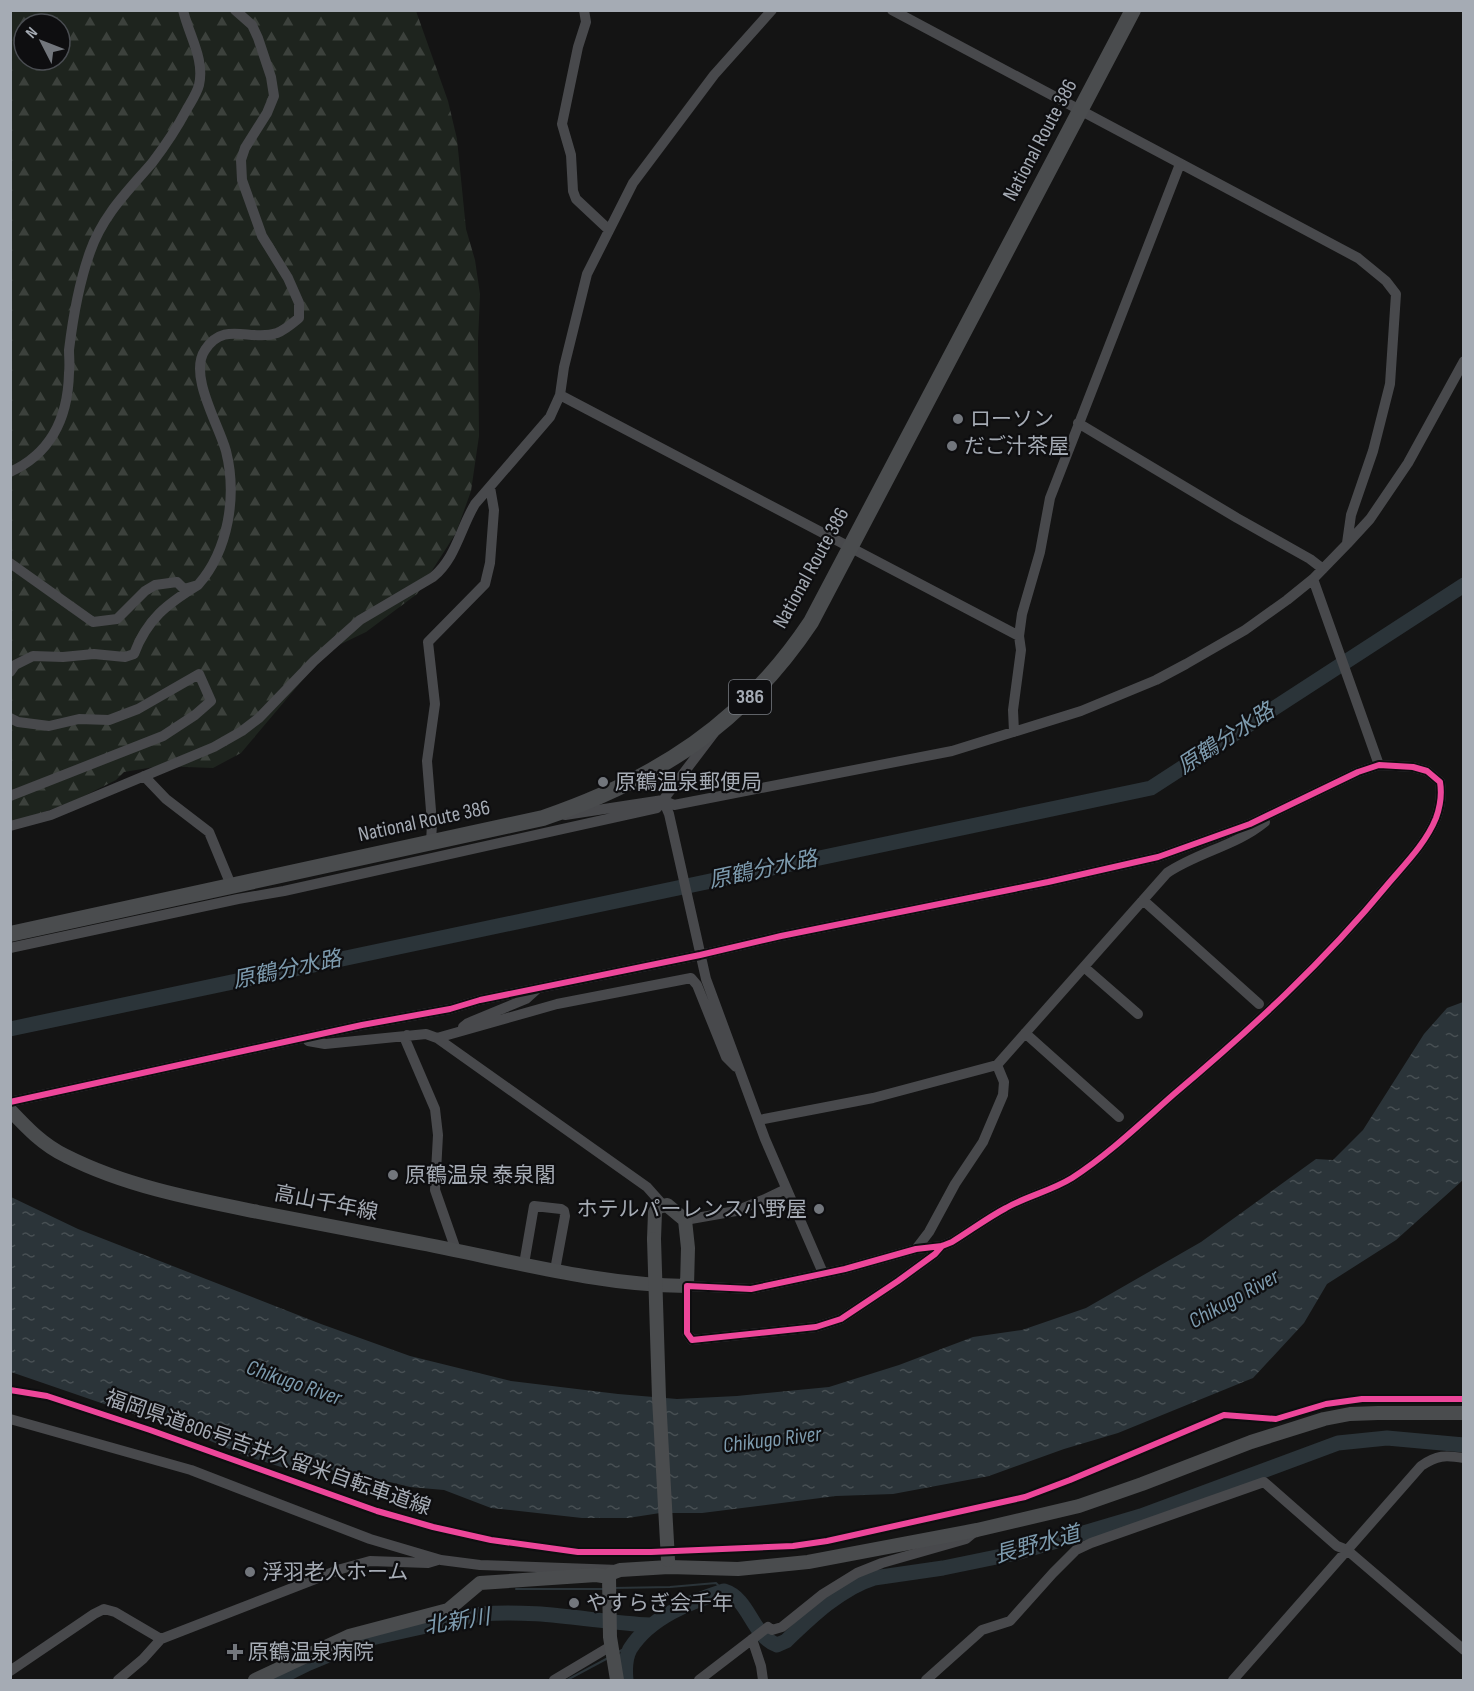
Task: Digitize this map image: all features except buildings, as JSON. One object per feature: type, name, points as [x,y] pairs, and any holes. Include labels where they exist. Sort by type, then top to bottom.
[{"type":"highway","name":"National Route 386","points":[[10,934],[543,818],[603,796],[647,774],[719,726],[756,691],[811,622],[1133,10]]},
{"type":"main road","name":"高山千年線","points":[[10,1110],[39,1139],[55,1150],[86,1165],[133,1182],[192,1199],[584,1277],[659,1286],[687,1286]]},
{"type":"main road","points":[[668,1564],[659,1398],[654,1239],[657,1207],[663,1205],[671,1207],[685,1220],[688,1248],[687,1286]]},
{"type":"main road","points":[[255,1680],[349,1636],[448,1610],[480,1583],[596,1575],[613,1577],[668,1564],[738,1569],[808,1562],[977,1530],[1079,1506],[1251,1442],[1324,1419],[1350,1414],[1464,1413]]},
{"type":"main road","points":[[613,1577],[612,1649],[617,1680]]},
{"type":"street","points":[[10,472],[33,458],[53,436],[62,420],[66,404],[69,350],[76,303],[90,251],[102,225],[118,200],[153,162],[177,128],[198,87],[201,65],[183,10]]},
{"type":"street","points":[[10,672],[15,664],[33,656],[63,657],[94,654],[125,657],[134,654],[141,635],[151,620],[176,599],[198,585],[210,572],[220,549],[231,497],[230,469],[225,448],[200,374],[200,362],[204,350],[218,337],[229,333],[264,335],[277,333],[299,318],[299,303],[288,278],[262,236],[242,180],[241,160],[245,148],[267,113],[274,96],[271,77],[258,38],[252,25],[236,10]]},
{"type":"street","points":[[584,10],[585,22],[562,124],[571,155],[573,191],[576,199],[608,229]]},
{"type":"street","points":[[10,826],[51,815],[214,747],[242,731],[259,718],[314,661],[360,620],[442,570],[454,550],[468,515],[550,417],[560,395],[564,367],[587,274],[633,183],[714,75],[772,10]]},
{"type":"street","points":[[892,10],[1358,258],[1386,281],[1396,294],[1390,384],[1373,451],[1351,515],[1347,544]]},
{"type":"street","points":[[1014,732],[1013,710],[1021,650],[1019,636],[1022,614],[1040,552],[1050,498],[1180,164]]},
{"type":"street","points":[[543,818],[663,800],[674,805],[952,751],[1081,711],[1156,680],[1245,630],[1315,582],[1323,569],[1370,519],[1408,464],[1464,361]]},
{"type":"street","points":[[560,395],[1019,636]]},
{"type":"street","points":[[1078,423],[1310,559],[1323,569]]},
{"type":"street","points":[[431,843],[432,823],[427,761],[435,704],[428,642],[485,584],[494,510],[490,487]]},
{"type":"street","points":[[10,563],[93,622],[117,619],[155,585],[177,582],[184,589],[198,585]]},
{"type":"street","points":[[1315,582],[1378,762]]},
{"type":"street","points":[[10,718],[18,722],[49,726],[79,719],[109,720],[138,709],[199,674],[211,701],[195,715],[163,736],[10,796]]},
{"type":"street","points":[[10,948],[284,891],[657,808],[719,726]]},
{"type":"street","points":[[10,1102],[362,1026],[450,1010],[480,1000],[699,951],[1048,882],[1158,857],[1214,838],[1278,812],[1378,762],[1427,771],[1440,782],[1442,792],[1436,818],[1426,837],[1352,927],[1270,1011],[1130,1133],[1072,1177],[1055,1187],[1006,1207],[942,1246],[916,1249],[823,1273],[751,1288],[687,1286],[687,1333],[692,1340],[816,1327],[841,1319],[898,1281],[935,1254],[942,1246]]},
{"type":"street","points":[[144,776],[166,799],[208,832],[231,885]]},
{"type":"street","points":[[663,800],[669,814],[706,979],[786,1189],[823,1273]]},
{"type":"street","points":[[759,1120],[873,1098],[997,1065],[1167,873],[1177,866],[1216,851],[1242,837],[1278,812]]},
{"type":"street","points":[[1143,900],[1259,1004]]},
{"type":"street","points":[[1084,967],[1138,1014]]},
{"type":"street","points":[[437,1038],[458,1034],[558,1004],[692,978],[697,985],[726,1057],[741,1071]]},
{"type":"street","points":[[459,1054],[455,1041],[468,1023],[526,999],[538,988]]},
{"type":"street","points":[[1025,1033],[1119,1117]]},
{"type":"street","points":[[302,1040],[325,1044],[407,1035],[426,1034],[437,1038],[647,1187],[663,1205]]},
{"type":"street","points":[[407,1035],[405,1039],[433,1099],[438,1135],[435,1191],[456,1250]]},
{"type":"street","points":[[916,1249],[929,1232],[955,1184],[983,1142],[1003,1095],[1004,1082],[997,1065]]},
{"type":"street","points":[[685,1220],[736,1211],[786,1189]]},
{"type":"street","points":[[524,1264],[534,1206],[561,1209],[565,1216],[555,1270]]},
{"type":"street","points":[[10,1419],[191,1470],[370,1539],[441,1560],[480,1565],[592,1567],[613,1577]]},
{"type":"street","points":[[1233,1680],[1421,1466],[1434,1457],[1448,1455],[1464,1458]]},
{"type":"street","points":[[926,1680],[982,1630],[1010,1621],[1076,1551],[1091,1543],[1264,1482],[1337,1546],[1347,1550],[1464,1650]]},
{"type":"street","points":[[699,1680],[768,1627],[772,1630],[782,1627],[823,1594],[857,1573],[882,1563],[966,1539],[977,1530]]},
{"type":"street","points":[[118,1680],[143,1659],[161,1639],[358,1563],[386,1560],[428,1563],[441,1560]]},
{"type":"street","points":[[10,1671],[104,1609],[115,1612],[161,1639]]},
{"type":"street","points":[[753,1638],[763,1680]]},
{"type":"street","points":[[554,1680],[612,1649]]},
{"type":"green space","points":[[11,11],[416,11],[448,101],[457,139],[466,229],[475,260],[480,294],[479,436],[471,491],[456,533],[417,594],[366,632],[339,645],[317,663],[241,753],[213,768],[160,766],[124,772],[116,780],[74,801],[11,824]]},
{"type":"water","name":"Chikugo River","points":[[1463,1002],[1463,1180],[1396,1240],[1327,1284],[1304,1323],[1253,1378],[1118,1433],[1064,1449],[989,1476],[893,1494],[836,1496],[702,1513],[660,1513],[628,1518],[582,1518],[491,1508],[444,1490],[410,1487],[361,1475],[324,1470],[294,1471],[11,1372],[11,1197],[78,1229],[321,1324],[410,1356],[511,1381],[677,1399],[829,1387],[899,1365],[973,1337],[1022,1330],[1086,1308],[1201,1242],[1316,1159],[1333,1160],[1363,1130],[1424,1034],[1447,1008]]},
{"type":"waterway","name":"原鶴分水路","points":[[10,1029],[1151,788],[1464,585]]},
{"type":"waterway","name":"長野水道","points":[[626,1680],[628,1653],[648,1628],[672,1612],[724,1591],[740,1601],[761,1633],[777,1645],[786,1641],[838,1596],[874,1578],[943,1568],[1016,1553],[1141,1516],[1338,1443],[1387,1438],[1464,1445]]},
{"type":"waterway","points":[[613,1588],[716,1583],[724,1591]]},
{"type":"waterway","points":[[516,1589],[605,1589]]},
{"type":"waterway","name":"北新川","points":[[274,1680],[367,1639],[481,1614],[545,1614],[650,1625]]},
{"type":"waterway","points":[[618,1652],[630,1649]]},
{"type":"waterway","points":[[567,1680],[608,1658]]},
{"type":"cycle path","points":[[10,1102],[362,1025],[450,1009],[480,1000],[1158,857],[1250,824],[1358,772],[1379,765],[1413,767],[1427,771],[1440,782],[1439,809],[1427,836],[1364,913],[1286,994],[1231,1045],[1086,1169],[1064,1183],[1006,1208],[942,1246],[916,1249],[845,1269],[751,1289],[687,1286],[687,1333],[692,1340],[816,1327],[841,1319],[898,1281],[935,1254],[942,1246]]},
{"type":"cycle path","name":"福岡県道806号吉井久留米自転車道線","points":[[10,1390],[47,1396],[377,1511],[433,1527],[491,1540],[578,1552],[651,1552],[793,1546],[827,1541],[1025,1497],[1224,1415],[1276,1419],[1326,1404],[1362,1399],[1464,1399]]},
{"type":"place","name":"ローソン","points":[[958,419]]},
{"type":"place","name":"だご汁茶屋","points":[[952,446]]},
{"type":"place","name":"原鶴温泉郵便局","points":[[603,782]]},
{"type":"place","name":"原鶴温泉 泰泉閣","points":[[393,1175]]},
{"type":"place","name":"ホテルパーレンス小野屋","points":[[819,1209]]},
{"type":"place","name":"浮羽老人ホーム","points":[[250,1572]]},
{"type":"place","name":"やすらぎ会千年","points":[[574,1603]]},
{"type":"place","name":"原鶴温泉病院","points":[[235,1652]]}]
